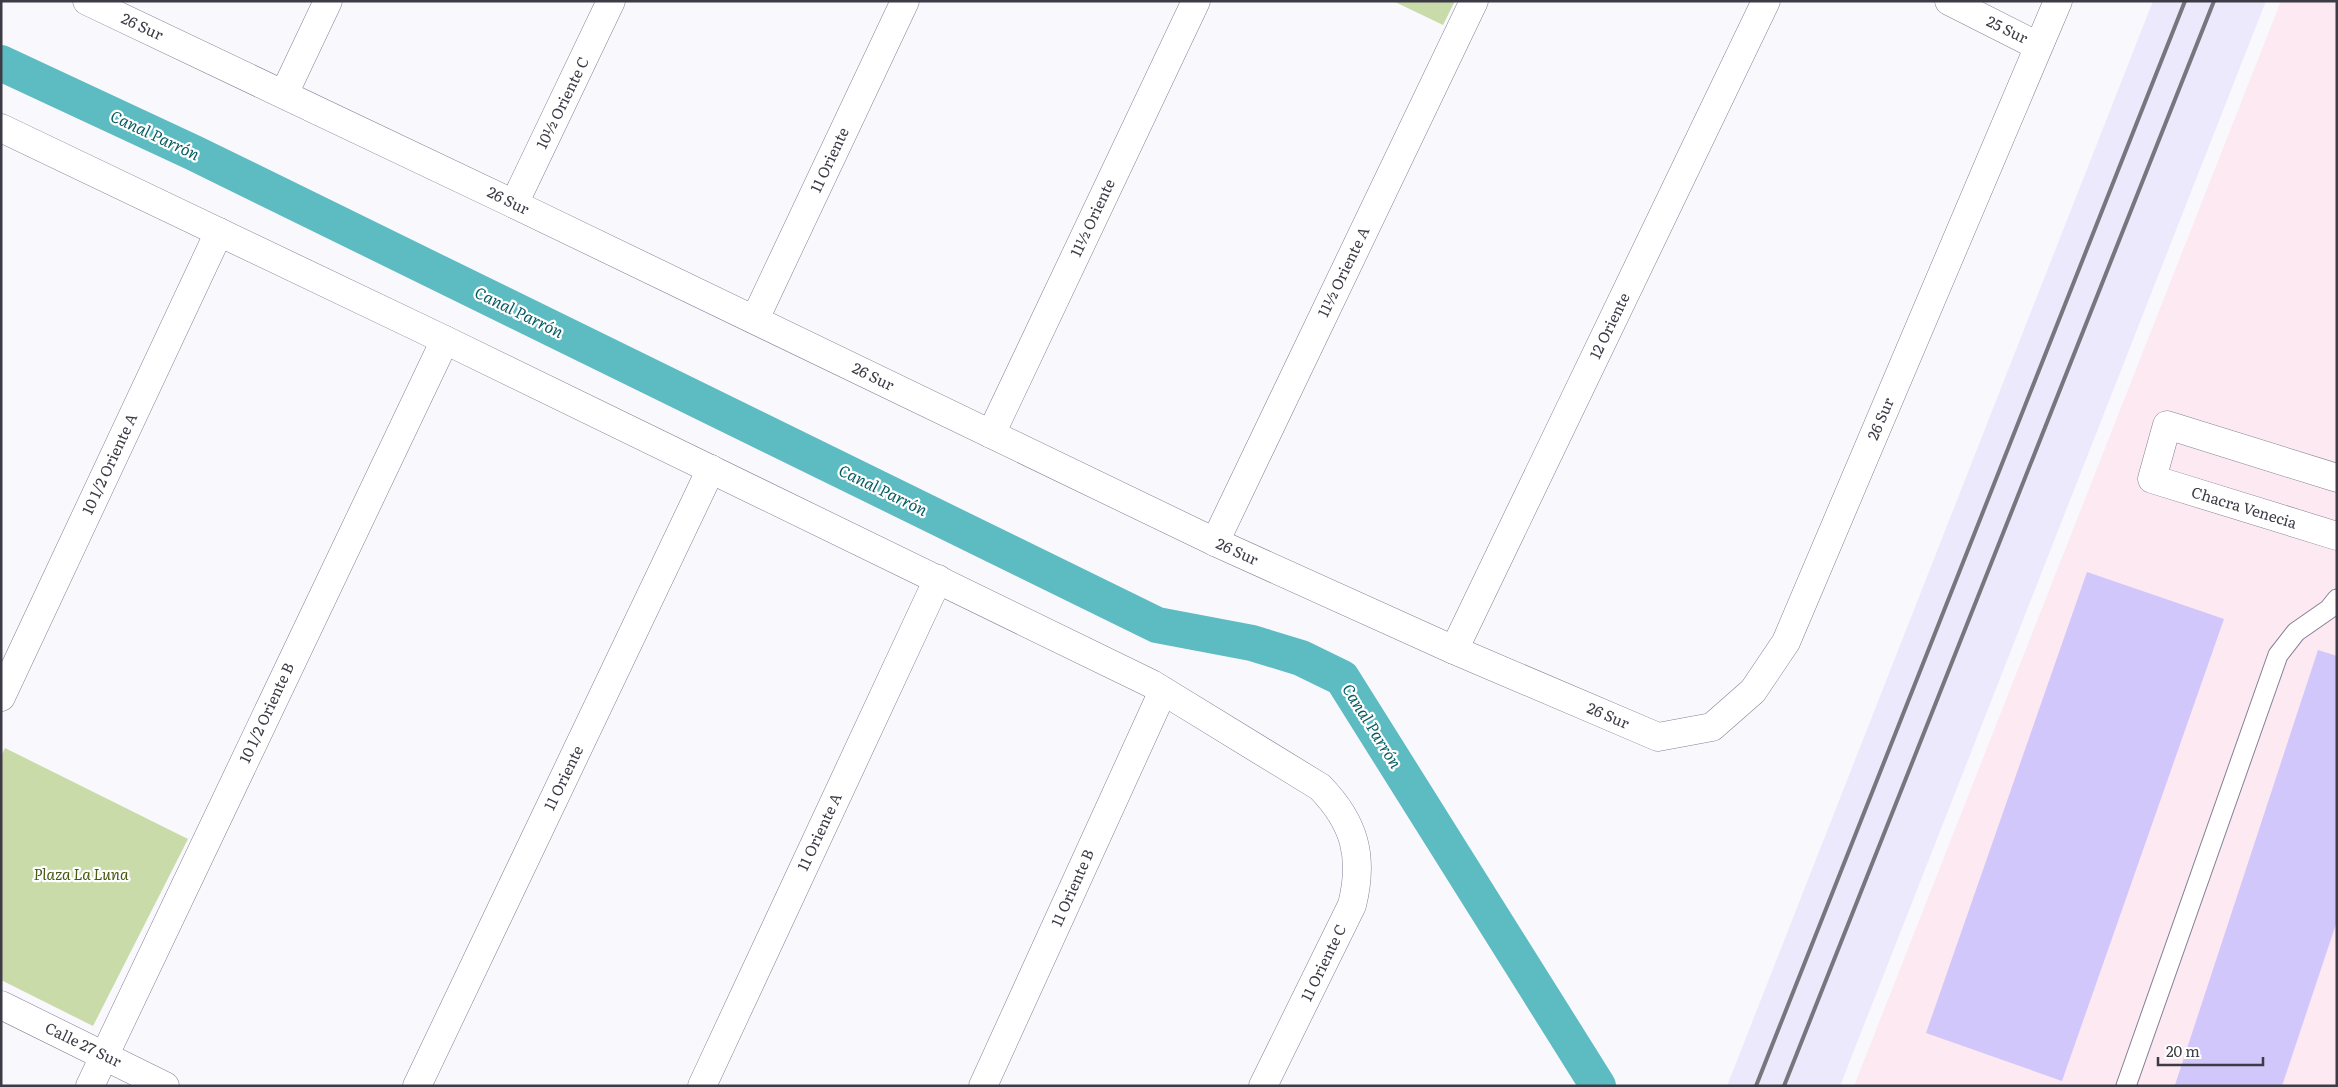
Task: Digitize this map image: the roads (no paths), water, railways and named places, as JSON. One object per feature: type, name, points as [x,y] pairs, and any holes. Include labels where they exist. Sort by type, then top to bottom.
[{"type":"street","name":"26 Sur","points":[[87,1],[755,319],[1215,542],[1454,650],[1658,737],[1712,727],[1753,691],[1786,642],[2058,1]]},
{"type":"street","points":[[284,94],[328,1]]},
{"type":"street","name":"10½ Oriente C","points":[[514,204],[611,1]]},
{"type":"street","name":"11 Oriente","points":[[755,319],[905,1]]},
{"type":"street","name":"11½ Oriente","points":[[990,434],[1196,1]]},
{"type":"street","name":"11½ Oriente A","points":[[1215,542],[1474,1]]},
{"type":"street","name":"12 Oriente","points":[[1454,650],[1766,1]]},
{"type":"street","name":"25 Sur","points":[[1949,1],[2038,46]]},
{"type":"street","points":[[1,128],[445,340],[938,579],[1163,691]]},
{"type":"street","name":"10 1/2 Oriente A","points":[[1,697],[219,232]]},
{"type":"street","name":"10 1/2 Oriente B","points":[[90,1086],[445,340]]},
{"type":"street","name":"Chacra Venecia","points":[[2337,478],[2168,425],[2152,479],[2337,536]]},
{"type":"street","name":"11 Oriente","points":[[417,1086],[711,470]]},
{"type":"street","name":"11 Oriente A","points":[[702,1086],[938,579]]},
{"type":"street","name":"11 Oriente C","points":[[1163,691],[1320,787],[1344,816],[1352,834],[1358,857],[1358,882],[1352,905],[1263,1086]]},
{"type":"street","name":"11 Oriente B","points":[[984,1086],[1163,691]]},
{"type":"street","name":"Calle 27 Sur","points":[[1,1005],[165,1086]]},
{"type":"lane","points":[[2126,1086],[2278,654],[2296,632],[2329,609],[2337,599]]},
{"type":"waterway","name":"Canal Parrón","points":[[1,63],[194,153],[1157,625],[1252,643],[1301,658],[1342,678],[1598,1086]]},
{"type":"railway","points":[[1756,1086],[2185,1]]},
{"type":"railway","points":[[1784,1086],[2214,1]]},
{"type":"park label","name":"Plaza La Luna","points":[[81,875]]}]
